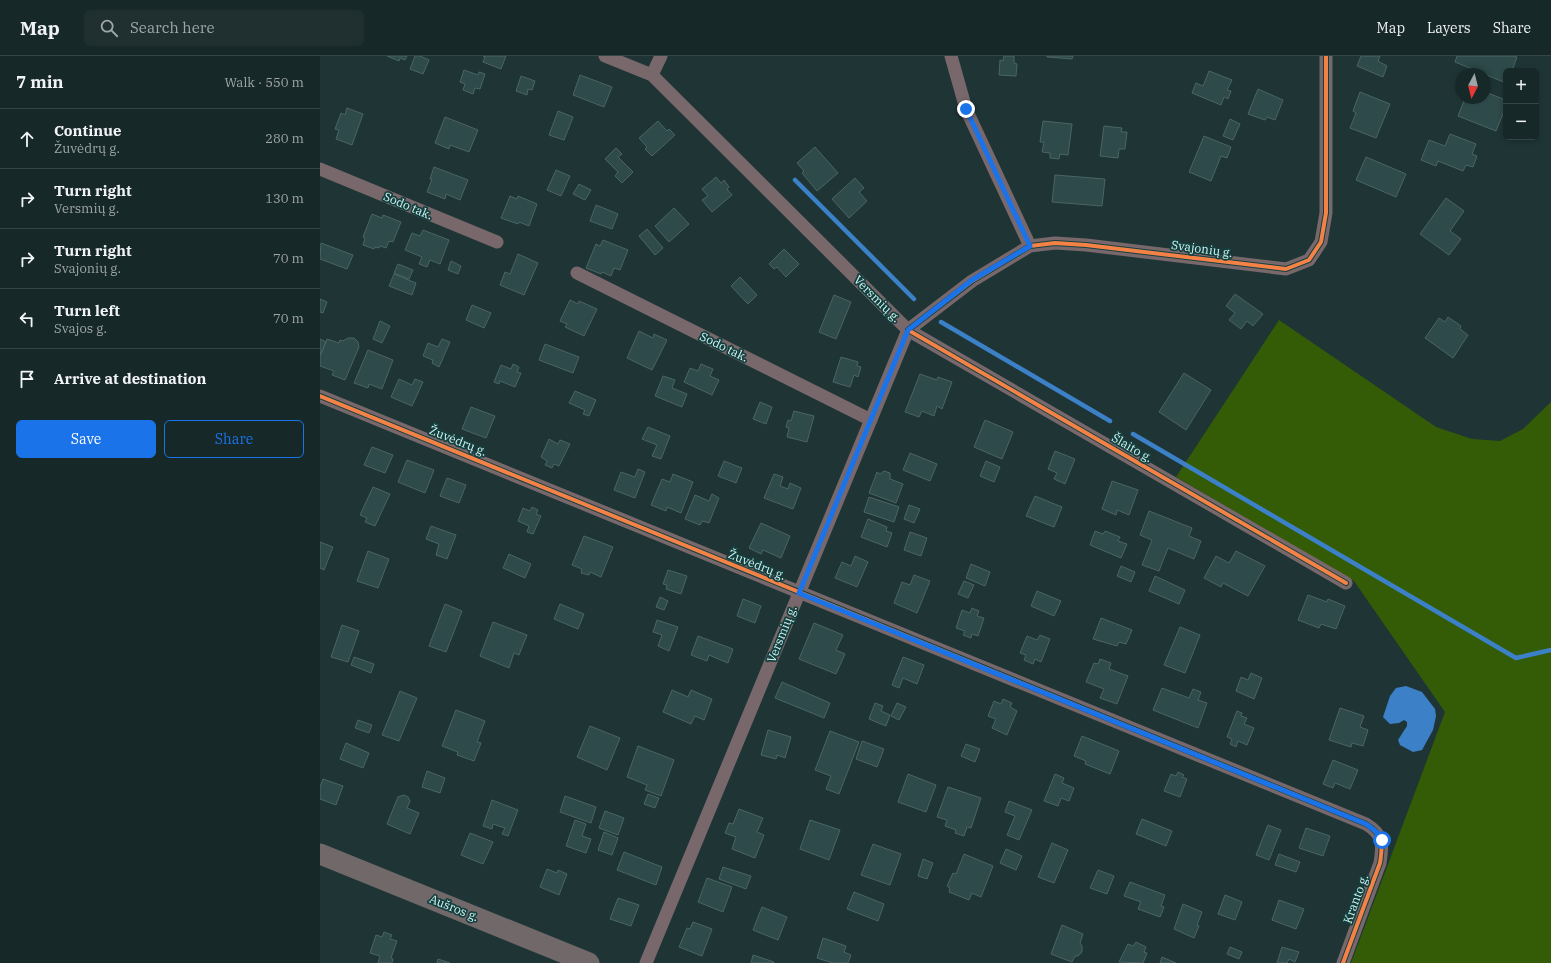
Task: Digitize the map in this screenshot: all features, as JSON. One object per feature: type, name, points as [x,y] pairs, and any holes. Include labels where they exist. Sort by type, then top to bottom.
[{"type":"main road","name":"Aušros g.","points":[[320,854],[589,963]]},
{"type":"street","name":"Versmių g.","points":[[605,56],[652,75],[908,330],[646,963]]},
{"type":"street","points":[[652,75],[661,56]]},
{"type":"street","points":[[951,56],[966,109],[1030,246]]},
{"type":"street","name":"Svajonių g.","points":[[908,330],[972,280],[1030,246],[1055,243],[1086,245],[1286,269],[1309,260],[1321,242],[1326,213],[1326,56]]},
{"type":"street","name":"Sodo tak.","points":[[320,169],[497,242]]},
{"type":"street","name":"Sodo tak.","points":[[577,273],[871,420]]},
{"type":"street","name":"Šlaito g.","points":[[908,330],[1346,583]]},
{"type":"street","name":"Žuvėdrų g.","points":[[320,396],[1366,824],[1374,829],[1382,840]]},
{"type":"street","name":"Kranto g.","points":[[1343,963],[1380,863],[1382,840]]},
{"type":"green space","points":[[1279,320],[1436,427],[1472,439],[1500,441],[1523,429],[1551,402],[1551,963],[1351,963],[1445,712],[1354,581],[1176,477]]},
{"type":"water","points":[[1406,686],[1422,692],[1435,709],[1436,716],[1433,730],[1422,750],[1413,752],[1400,745],[1398,740],[1407,726],[1407,722],[1404,720],[1399,723],[1390,724],[1383,717],[1390,696],[1396,688]]},
{"type":"building","points":[[387,56],[407,56],[405,60],[400,58],[399,61]]},
{"type":"building","points":[[415,56],[420,56],[429,60],[423,74],[410,69]]},
{"type":"building","points":[[483,56],[506,56],[501,69],[483,62],[485,57]]},
{"type":"building","points":[[1004,56],[1014,56],[1014,63],[1017,64],[1016,76],[999,75],[1000,60],[1003,61]]},
{"type":"building","points":[[1047,56],[1073,56],[1072,59]]},
{"type":"building","points":[[1361,56],[1380,56],[1378,61],[1387,66],[1383,77],[1357,66]]},
{"type":"building","points":[[1457,56],[1517,57],[1513,68],[1503,68],[1503,82],[1491,77],[1491,68],[1470,68],[1455,62]]},
{"type":"building","points":[[464,70],[478,75],[479,72],[485,74],[480,89],[475,88],[473,94],[463,90],[465,84],[460,82]]},
{"type":"building","points":[[1209,71],[1232,80],[1227,90],[1231,91],[1228,99],[1224,97],[1221,105],[1192,93],[1196,83],[1203,86]]},
{"type":"building","points":[[580,75],[612,87],[604,107],[573,95]]},
{"type":"building","points":[[521,76],[535,81],[532,90],[528,89],[527,95],[516,91]]},
{"type":"building","points":[[1258,89],[1283,100],[1275,120],[1267,117],[1265,120],[1248,114]]},
{"type":"building","points":[[1360,92],[1390,104],[1376,138],[1350,128],[1356,113],[1353,111]]},
{"type":"building","points":[[1491,94],[1503,99],[1503,114],[1496,131],[1458,116],[1463,104],[1491,104]]},
{"type":"building","points":[[347,108],[363,114],[352,145],[336,139],[339,130],[335,129],[341,113],[345,115]]},
{"type":"building","points":[[558,111],[573,117],[564,140],[549,135]]},
{"type":"building","points":[[445,117],[478,130],[469,152],[450,145],[449,149],[435,143]]},
{"type":"building","points":[[1230,119],[1240,124],[1233,140],[1223,136]]},
{"type":"building","points":[[658,121],[667,131],[669,129],[675,135],[652,156],[645,149],[647,147],[639,138]]},
{"type":"building","points":[[1043,121],[1072,124],[1068,155],[1060,154],[1059,159],[1050,158],[1050,153],[1042,152],[1044,142],[1040,142]]},
{"type":"building","points":[[1104,126],[1122,128],[1121,132],[1127,132],[1125,149],[1119,149],[1118,158],[1100,156]]},
{"type":"building","points":[[1450,134],[1476,144],[1472,154],[1477,156],[1473,167],[1466,165],[1463,171],[1438,161],[1436,166],[1421,160],[1429,140],[1445,146]]},
{"type":"building","points":[[1204,136],[1231,147],[1227,158],[1221,156],[1211,181],[1189,172]]},
{"type":"building","points":[[815,147],[838,173],[817,191],[802,173],[804,171],[797,163]]},
{"type":"building","points":[[616,148],[622,154],[618,157],[633,172],[622,183],[615,176],[618,172],[605,159]]},
{"type":"building","points":[[1366,157],[1406,174],[1396,197],[1356,180]]},
{"type":"building","points":[[434,167],[468,180],[460,200],[446,194],[445,199],[427,192],[432,179],[430,179]]},
{"type":"building","points":[[556,170],[570,176],[561,196],[547,190]]},
{"type":"building","points":[[1055,175],[1105,179],[1102,206],[1052,202]]},
{"type":"building","points":[[716,177],[721,183],[724,180],[729,187],[727,189],[732,195],[712,212],[702,200],[708,196],[702,189]]},
{"type":"building","points":[[855,178],[864,188],[859,192],[867,201],[849,218],[832,199]]},
{"type":"building","points":[[579,184],[591,190],[585,200],[573,194]]},
{"type":"building","points":[[510,196],[517,199],[518,196],[537,204],[529,226],[501,218]]},
{"type":"building","points":[[1446,198],[1464,211],[1450,231],[1461,239],[1449,255],[1420,234]]},
{"type":"building","points":[[596,205],[618,214],[612,229],[590,221]]},
{"type":"building","points":[[674,208],[689,224],[669,242],[655,226]]},
{"type":"building","points":[[372,214],[382,218],[383,215],[401,222],[393,242],[389,241],[386,248],[380,246],[379,248],[375,247],[374,249],[363,245],[365,238],[363,237]]},
{"type":"building","points":[[647,229],[663,248],[655,255],[639,236]]},
{"type":"building","points":[[423,230],[449,240],[440,264],[430,260],[427,267],[419,264],[422,257],[405,250],[412,233],[420,236]]},
{"type":"building","points":[[603,240],[628,250],[620,270],[614,268],[611,276],[586,268],[596,244],[600,246]]},
{"type":"building","points":[[321,243],[353,255],[347,269],[320,259]]},
{"type":"building","points":[[784,249],[799,264],[786,277],[777,267],[774,269],[769,264]]},
{"type":"building","points":[[518,254],[538,263],[524,295],[500,285],[505,272],[510,274]]},
{"type":"building","points":[[451,261],[461,266],[458,274],[448,270]]},
{"type":"building","points":[[398,264],[413,270],[409,279],[394,273]]},
{"type":"building","points":[[394,274],[416,283],[412,295],[389,286]]},
{"type":"building","points":[[740,277],[757,295],[748,304],[731,286]]},
{"type":"building","points":[[1235,294],[1263,314],[1253,326],[1247,321],[1241,329],[1229,320],[1235,313],[1226,306]]},
{"type":"building","points":[[834,295],[851,302],[836,339],[819,332]]},
{"type":"building","points":[[320,299],[327,302],[323,313],[320,312]]},
{"type":"building","points":[[570,300],[578,304],[579,301],[597,309],[584,336],[565,327],[567,324],[560,321]]},
{"type":"building","points":[[472,305],[491,313],[484,328],[466,320]]},
{"type":"building","points":[[1448,317],[1461,326],[1460,329],[1468,335],[1453,358],[1425,338],[1439,318],[1445,322]]},
{"type":"building","points":[[380,321],[390,326],[382,343],[373,339]]},
{"type":"building","points":[[639,331],[653,338],[654,334],[667,340],[652,370],[627,358]]},
{"type":"building","points":[[348,338],[354,338],[358,342],[359,347],[345,380],[332,375],[334,371],[320,366],[320,356],[327,339],[339,343],[340,340],[343,341]]},
{"type":"building","points":[[320,339],[326,342],[320,356]]},
{"type":"building","points":[[442,339],[450,342],[439,367],[432,363],[433,360],[423,356],[428,343],[438,347]]},
{"type":"building","points":[[545,344],[579,357],[573,373],[539,360]]},
{"type":"building","points":[[368,350],[393,360],[382,389],[369,384],[368,388],[354,383]]},
{"type":"building","points":[[841,357],[858,362],[857,366],[861,367],[858,377],[854,375],[850,387],[833,382]]},
{"type":"building","points":[[513,364],[519,367],[517,372],[521,373],[515,387],[500,381],[499,384],[494,382],[501,365],[511,369]]},
{"type":"building","points":[[701,364],[713,369],[710,376],[719,380],[712,395],[684,382],[690,368],[698,371]]},
{"type":"building","points":[[1184,373],[1211,390],[1186,430],[1159,412]]},
{"type":"building","points":[[920,374],[937,380],[938,377],[952,382],[942,409],[937,406],[934,416],[922,411],[919,417],[905,412]]},
{"type":"building","points":[[663,376],[675,380],[672,388],[687,394],[682,407],[655,396]]},
{"type":"building","points":[[399,379],[412,385],[415,379],[423,382],[412,406],[391,397]]},
{"type":"building","points":[[575,391],[596,400],[589,416],[583,414],[585,410],[569,403]]},
{"type":"building","points":[[760,402],[772,407],[766,424],[753,419]]},
{"type":"building","points":[[471,407],[495,416],[486,438],[462,429]]},
{"type":"building","points":[[794,411],[814,416],[807,442],[787,437],[789,428],[786,427],[788,420],[791,421]]},
{"type":"building","points":[[985,420],[1013,432],[1002,459],[974,447]]},
{"type":"building","points":[[648,427],[670,436],[661,459],[652,456],[657,445],[642,439]]},
{"type":"building","points":[[549,439],[558,444],[560,440],[570,444],[559,466],[554,464],[552,468],[545,465],[547,461],[541,457]]},
{"type":"building","points":[[372,447],[393,455],[385,473],[364,465]]},
{"type":"building","points":[[1055,451],[1075,459],[1065,484],[1054,479],[1057,473],[1048,469]]},
{"type":"building","points":[[910,453],[937,464],[930,481],[903,470]]},
{"type":"building","points":[[407,460],[434,470],[425,493],[398,482]]},
{"type":"building","points":[[724,461],[742,468],[736,483],[718,476]]},
{"type":"building","points":[[986,461],[1000,467],[994,482],[980,476]]},
{"type":"building","points":[[638,469],[645,472],[635,498],[614,490],[621,472],[635,477]]},
{"type":"building","points":[[884,471],[890,473],[890,479],[903,484],[896,503],[869,493],[877,472],[880,474]]},
{"type":"building","points":[[673,474],[693,482],[681,513],[667,507],[666,511],[651,505],[662,479],[670,482]]},
{"type":"building","points":[[774,474],[783,477],[780,486],[788,489],[790,483],[801,488],[793,509],[764,498]]},
{"type":"building","points":[[447,478],[466,485],[459,503],[440,496]]},
{"type":"building","points":[[1112,481],[1138,490],[1129,515],[1117,510],[1116,515],[1102,509]]},
{"type":"building","points":[[373,487],[390,494],[375,526],[365,522],[367,518],[360,515]]},
{"type":"building","points":[[712,494],[719,498],[709,523],[702,521],[700,525],[685,519],[695,495],[709,501]]},
{"type":"building","points":[[1035,496],[1062,507],[1054,527],[1026,516]]},
{"type":"building","points":[[869,497],[899,507],[894,522],[864,512]]},
{"type":"building","points":[[909,505],[920,509],[914,523],[904,519]]},
{"type":"building","points":[[532,507],[538,510],[536,514],[541,516],[533,534],[527,532],[529,526],[518,521],[523,508],[530,511]]},
{"type":"building","points":[[1149,511],[1192,528],[1189,536],[1201,541],[1194,559],[1168,548],[1159,571],[1142,565],[1152,540],[1140,535]]},
{"type":"building","points":[[868,519],[887,527],[886,531],[892,533],[887,547],[861,537]]},
{"type":"building","points":[[761,523],[790,536],[781,558],[763,550],[761,554],[749,548]]},
{"type":"building","points":[[431,526],[456,535],[447,559],[436,555],[439,544],[426,539]]},
{"type":"building","points":[[1095,531],[1103,534],[1105,531],[1120,537],[1118,541],[1127,544],[1121,558],[1090,545]]},
{"type":"building","points":[[910,532],[927,538],[921,556],[904,550]]},
{"type":"building","points":[[584,536],[613,547],[601,577],[590,572],[589,575],[581,573],[582,569],[572,565]]},
{"type":"building","points":[[320,542],[333,547],[324,570],[320,568]]},
{"type":"building","points":[[368,551],[389,559],[378,588],[357,581]]},
{"type":"building","points":[[1236,551],[1265,566],[1248,596],[1223,583],[1221,587],[1204,578],[1216,556],[1229,563]]},
{"type":"building","points":[[509,554],[531,564],[525,578],[503,568]]},
{"type":"building","points":[[855,556],[868,562],[857,587],[835,578],[842,562],[851,566]]},
{"type":"building","points":[[971,564],[990,572],[985,586],[966,578]]},
{"type":"building","points":[[1121,566],[1135,572],[1131,582],[1117,576]]},
{"type":"building","points":[[668,570],[687,576],[681,594],[666,589],[667,585],[663,584]]},
{"type":"building","points":[[914,575],[930,581],[917,613],[894,603],[902,582],[910,585]]},
{"type":"building","points":[[1155,576],[1185,590],[1179,604],[1149,591]]},
{"type":"building","points":[[964,581],[974,585],[968,598],[958,594]]},
{"type":"building","points":[[1037,591],[1061,601],[1054,616],[1031,606]]},
{"type":"building","points":[[1308,595],[1327,602],[1328,599],[1345,606],[1336,629],[1321,624],[1319,628],[1298,620]]},
{"type":"building","points":[[660,597],[668,601],[664,610],[656,607]]},
{"type":"building","points":[[743,599],[761,606],[755,623],[737,616]]},
{"type":"building","points":[[445,604],[462,611],[446,652],[429,646]]},
{"type":"building","points":[[560,604],[584,614],[578,629],[554,619]]},
{"type":"building","points":[[972,608],[979,611],[977,616],[984,618],[978,636],[972,634],[971,638],[963,635],[965,631],[956,628],[962,610],[970,613]]},
{"type":"building","points":[[1101,618],[1132,630],[1126,644],[1119,642],[1117,646],[1093,639]]},
{"type":"building","points":[[657,620],[678,627],[669,651],[658,646],[662,635],[653,632]]},
{"type":"building","points":[[493,622],[527,635],[519,655],[514,653],[509,668],[480,656]]},
{"type":"building","points":[[814,623],[843,635],[836,650],[845,654],[836,674],[799,659]]},
{"type":"building","points":[[342,625],[359,631],[348,662],[331,657]]},
{"type":"building","points":[[1180,627],[1200,635],[1185,673],[1164,665]]},
{"type":"building","points":[[1040,635],[1050,639],[1041,662],[1035,659],[1033,664],[1024,660],[1026,655],[1020,653],[1027,636],[1037,640]]},
{"type":"building","points":[[698,636],[733,649],[728,663],[709,655],[707,661],[691,655]]},
{"type":"building","points":[[354,657],[374,664],[371,673],[351,665]]},
{"type":"building","points":[[903,657],[924,665],[917,684],[903,678],[899,688],[892,685]]},
{"type":"building","points":[[1100,659],[1111,663],[1109,669],[1128,676],[1117,704],[1100,698],[1104,689],[1086,682],[1094,663],[1098,664]]},
{"type":"building","points":[[1251,673],[1262,678],[1254,699],[1236,691],[1241,677],[1248,680]]},
{"type":"building","points":[[782,682],[830,703],[824,718],[775,698]]},
{"type":"building","points":[[1162,688],[1189,698],[1193,689],[1201,692],[1198,700],[1207,703],[1198,728],[1153,710]]},
{"type":"building","points":[[672,690],[688,697],[691,690],[712,699],[704,720],[695,716],[691,724],[663,712]]},
{"type":"building","points":[[400,691],[417,698],[399,741],[382,735]]},
{"type":"building","points":[[1003,699],[1012,703],[1010,707],[1017,711],[1007,735],[992,728],[996,719],[988,716],[994,701],[1001,704]]},
{"type":"building","points":[[875,703],[883,706],[881,711],[890,715],[886,726],[869,719]]},
{"type":"building","points":[[897,703],[906,707],[899,720],[891,716]]},
{"type":"building","points":[[1340,708],[1364,716],[1360,727],[1368,730],[1363,746],[1352,743],[1351,747],[1329,740]]},
{"type":"building","points":[[456,710],[485,721],[477,742],[481,743],[474,761],[457,755],[458,752],[442,746]]},
{"type":"building","points":[[1237,711],[1242,713],[1241,716],[1247,718],[1244,724],[1254,728],[1247,745],[1238,741],[1236,747],[1230,744],[1232,739],[1227,737]]},
{"type":"building","points":[[358,720],[372,725],[369,733],[355,728]]},
{"type":"building","points":[[590,726],[620,738],[607,770],[577,757]]},
{"type":"building","points":[[768,730],[791,737],[785,758],[777,755],[776,759],[761,755]]},
{"type":"building","points":[[830,731],[859,742],[839,794],[826,789],[831,776],[815,770]]},
{"type":"building","points":[[1082,736],[1119,751],[1110,774],[1085,764],[1086,761],[1074,756]]},
{"type":"building","points":[[862,741],[884,749],[877,767],[856,759]]},
{"type":"building","points":[[346,743],[369,753],[363,768],[340,759]]},
{"type":"building","points":[[966,744],[980,749],[975,762],[961,756]]},
{"type":"building","points":[[638,746],[674,760],[661,796],[645,790],[647,785],[627,777]]},
{"type":"building","points":[[1333,760],[1358,770],[1350,789],[1335,783],[1333,788],[1323,784]]},
{"type":"building","points":[[427,771],[445,778],[440,793],[422,787]]},
{"type":"building","points":[[1178,772],[1184,775],[1182,777],[1187,779],[1180,797],[1164,791],[1171,774],[1176,776]]},
{"type":"building","points":[[908,774],[936,785],[926,812],[898,802]]},
{"type":"building","points":[[1055,774],[1064,778],[1062,783],[1074,788],[1069,801],[1061,798],[1058,806],[1044,801]]},
{"type":"building","points":[[323,779],[343,786],[336,805],[320,799],[320,787]]},
{"type":"building","points":[[948,787],[981,798],[971,828],[967,827],[964,836],[955,833],[956,830],[945,826],[947,820],[937,817]]},
{"type":"building","points":[[648,794],[659,798],[655,808],[644,804]]},
{"type":"building","points":[[404,795],[408,797],[410,801],[407,808],[419,813],[410,834],[387,824],[398,797]]},
{"type":"building","points":[[565,796],[596,807],[591,823],[560,812]]},
{"type":"building","points":[[492,800],[518,810],[508,836],[502,834],[505,828],[493,824],[492,829],[483,826]]},
{"type":"building","points":[[1009,801],[1032,810],[1019,840],[1007,835],[1015,816],[1005,812]]},
{"type":"building","points":[[739,809],[763,818],[757,832],[764,835],[755,858],[732,849],[736,837],[725,833],[729,823],[733,824]]},
{"type":"building","points":[[605,811],[624,818],[618,835],[599,828]]},
{"type":"building","points":[[1142,819],[1172,831],[1166,846],[1136,834]]},
{"type":"building","points":[[575,820],[586,824],[582,836],[591,839],[586,853],[566,846]]},
{"type":"building","points":[[810,820],[840,830],[829,860],[800,849]]},
{"type":"building","points":[[1268,825],[1281,830],[1269,860],[1256,855]]},
{"type":"building","points":[[1306,828],[1330,836],[1323,856],[1299,848]]},
{"type":"building","points":[[604,832],[618,838],[612,855],[598,850]]},
{"type":"building","points":[[470,833],[493,842],[483,864],[461,855]]},
{"type":"building","points":[[1052,843],[1068,850],[1054,883],[1038,877]]},
{"type":"building","points":[[873,844],[901,854],[890,885],[861,875]]},
{"type":"building","points":[[1006,849],[1022,856],[1016,870],[1000,863]]},
{"type":"building","points":[[624,852],[662,867],[656,885],[617,870]]},
{"type":"building","points":[[964,854],[993,866],[981,897],[972,893],[969,900],[949,892],[950,888],[947,886],[953,873],[956,874]]},
{"type":"building","points":[[1279,854],[1300,862],[1296,872],[1275,865]]},
{"type":"building","points":[[923,859],[933,863],[927,879],[918,876]]},
{"type":"building","points":[[723,867],[751,876],[746,889],[719,879]]},
{"type":"building","points":[[547,869],[557,873],[558,870],[567,874],[559,895],[540,887]]},
{"type":"building","points":[[1098,870],[1114,876],[1107,894],[1090,888]]},
{"type":"building","points":[[707,878],[732,887],[723,912],[698,902]]},
{"type":"building","points":[[1130,882],[1165,895],[1161,906],[1164,907],[1160,917],[1138,909],[1141,902],[1124,896]]},
{"type":"building","points":[[854,892],[884,904],[878,921],[847,909]]},
{"type":"building","points":[[1225,895],[1242,902],[1235,920],[1218,914]]},
{"type":"building","points":[[618,898],[639,905],[631,926],[610,919]]},
{"type":"building","points":[[1279,900],[1304,909],[1296,929],[1272,920]]},
{"type":"building","points":[[1183,904],[1202,912],[1197,925],[1199,926],[1194,938],[1174,929]]},
{"type":"building","points":[[762,907],[787,917],[778,940],[753,930]]},
{"type":"building","points":[[693,922],[712,929],[702,956],[679,947],[687,928],[690,929]]},
{"type":"building","points":[[1062,925],[1083,934],[1080,943],[1082,946],[1082,952],[1078,956],[1075,956],[1072,962],[1051,954]]},
{"type":"building","points":[[384,932],[392,935],[390,939],[397,941],[391,958],[393,959],[392,963],[378,963],[380,956],[370,953],[376,935],[382,937]]},
{"type":"building","points":[[823,938],[846,946],[844,952],[851,955],[848,963],[833,963],[817,958]]},
{"type":"building","points":[[1136,942],[1146,947],[1144,952],[1147,953],[1143,963],[1119,962],[1128,944],[1133,946]]},
{"type":"building","points":[[1230,947],[1242,952],[1239,959],[1227,954]]},
{"type":"building","points":[[1282,947],[1299,952],[1295,962],[1289,959],[1287,963],[1277,963]]},
{"type":"building","points":[[753,955],[774,962],[774,963],[751,963]]},
{"type":"building","points":[[1162,957],[1176,963],[1160,963]]},
{"type":"building","points":[[438,959],[450,963],[437,963]]},
{"type":"waterway","points":[[795,180],[914,299]]},
{"type":"waterway","points":[[941,322],[1110,421]]},
{"type":"waterway","points":[[1133,434],[1516,658],[1551,650]]},
{"type":"cycle path","points":[[1326,56],[1326,213],[1321,242],[1309,260],[1286,269],[1086,245],[1055,243],[1030,246],[972,281],[908,330],[1346,583]]},
{"type":"cycle path","points":[[320,396],[1366,824],[1376,832],[1381,840],[1382,850],[1380,863],[1343,963]]},
{"type":"route","points":[[966,109],[1030,246],[972,280],[908,330],[799,593],[1366,824],[1374,829],[1382,840]]}]
